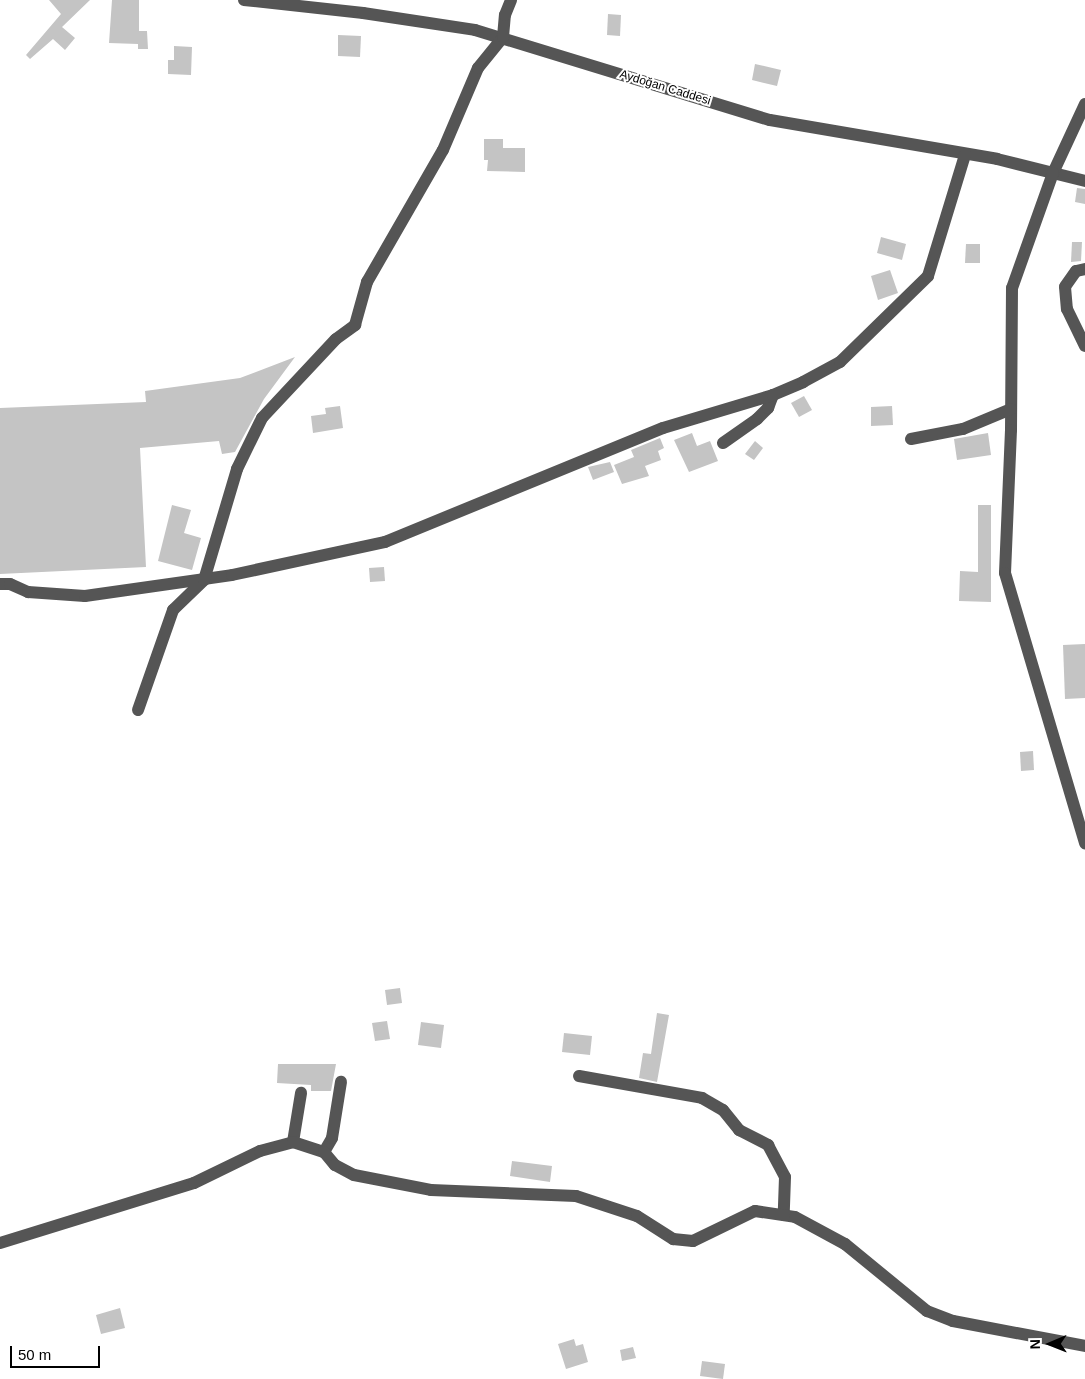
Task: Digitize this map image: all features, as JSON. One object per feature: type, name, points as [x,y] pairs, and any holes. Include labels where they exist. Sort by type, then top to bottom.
[{"type":"street","name":"Aydoğan Caddesi","points":[[244,0],[363,13],[475,30],[770,120],[965,155],[1085,181]]},
{"type":"street","points":[[138,710],[173,610],[204,580],[237,469],[262,418],[336,339],[355,325],[367,282],[443,150],[478,68],[503,37],[505,15],[511,0]]},
{"type":"street","points":[[1085,104],[1053,173],[1012,288],[1011,409],[1005,573],[1085,843]]},
{"type":"street","points":[[0,584],[10,584],[28,592],[85,596],[204,580],[385,542],[654,432],[773,395],[840,362],[928,276],[965,155]]},
{"type":"street","points":[[1085,269],[1076,271],[1065,287],[1067,309],[1085,346]]},
{"type":"street","points":[[723,443],[757,419],[768,408],[773,395]]},
{"type":"street","points":[[911,439],[963,429],[1011,409]]},
{"type":"street","points":[[579,1076],[702,1098],[723,1110],[739,1130],[768,1145],[784,1177],[784,1215]]},
{"type":"street","points":[[324,1152],[332,1138],[341,1082]]},
{"type":"street","points":[[293,1142],[301,1093]]},
{"type":"street","points":[[0,1243],[194,1183],[260,1151],[293,1142],[324,1152],[335,1165],[354,1175],[431,1190],[576,1196],[637,1216],[673,1239],[693,1241],[755,1211],[795,1217],[845,1244],[927,1311],[953,1321],[1085,1346]]},
{"type":"building","points":[[49,0],[90,0],[62,27],[75,38],[65,50],[53,39],[30,59],[26,55],[61,14]]},
{"type":"building","points":[[112,0],[139,0],[139,31],[147,31],[148,49],[138,49],[138,44],[109,43]]},
{"type":"building","points":[[608,14],[621,15],[620,36],[607,35]]},
{"type":"building","points":[[338,35],[361,36],[360,57],[338,56]]},
{"type":"building","points":[[174,46],[192,47],[191,75],[168,74],[168,60],[174,60]]},
{"type":"building","points":[[755,64],[781,70],[777,86],[752,80]]},
{"type":"building","points":[[484,139],[503,139],[503,148],[525,148],[525,172],[487,171],[488,160],[484,160]]},
{"type":"building","points":[[1077,188],[1085,189],[1085,204],[1075,202]]},
{"type":"building","points":[[881,237],[906,244],[902,260],[877,253]]},
{"type":"building","points":[[1072,242],[1082,242],[1081,261],[1071,262]]},
{"type":"building","points":[[966,244],[980,244],[980,263],[965,263]]},
{"type":"building","points":[[890,270],[898,293],[878,300],[871,276]]},
{"type":"building","points":[[295,357],[264,399],[235,452],[222,454],[219,441],[140,448],[146,567],[0,574],[0,408],[146,402],[145,391],[240,378]]},
{"type":"building","points":[[804,396],[812,410],[799,417],[791,403]]},
{"type":"building","points":[[340,406],[343,428],[313,433],[311,416],[326,414],[325,408]]},
{"type":"building","points":[[892,406],[893,425],[871,426],[871,407]]},
{"type":"building","points":[[692,433],[697,446],[710,441],[718,461],[689,472],[674,440]]},
{"type":"building","points":[[988,433],[991,455],[957,460],[954,439]]},
{"type":"building","points":[[660,438],[664,448],[658,451],[661,460],[645,466],[649,476],[622,484],[614,465],[634,457],[631,450]]},
{"type":"building","points":[[755,441],[763,448],[754,460],[745,454]]},
{"type":"building","points":[[610,462],[614,472],[593,480],[588,467]]},
{"type":"building","points":[[172,505],[191,510],[184,533],[201,538],[192,570],[158,561]]},
{"type":"building","points":[[978,505],[991,505],[991,602],[959,601],[960,571],[978,572]]},
{"type":"building","points":[[384,567],[385,581],[370,582],[369,568]]},
{"type":"building","points":[[1085,644],[1085,698],[1065,699],[1063,645]]},
{"type":"building","points":[[1033,751],[1034,770],[1021,771],[1020,752]]},
{"type":"building","points":[[400,988],[402,1003],[387,1005],[385,990]]},
{"type":"building","points":[[657,1013],[669,1015],[657,1082],[639,1078],[643,1053],[651,1054]]},
{"type":"building","points":[[387,1021],[390,1039],[375,1041],[372,1023]]},
{"type":"building","points":[[421,1022],[444,1025],[441,1048],[418,1045]]},
{"type":"building","points":[[564,1033],[592,1036],[590,1055],[562,1052]]},
{"type":"building","points":[[278,1064],[336,1064],[331,1091],[311,1091],[311,1085],[277,1083]]},
{"type":"building","points":[[512,1161],[552,1166],[550,1182],[510,1176]]},
{"type":"building","points":[[120,1308],[125,1328],[101,1334],[96,1315]]},
{"type":"building","points":[[574,1339],[576,1346],[583,1344],[588,1362],[566,1369],[558,1344]]},
{"type":"building","points":[[633,1347],[636,1358],[622,1361],[620,1350]]},
{"type":"building","points":[[702,1361],[725,1364],[723,1379],[700,1376]]}]
